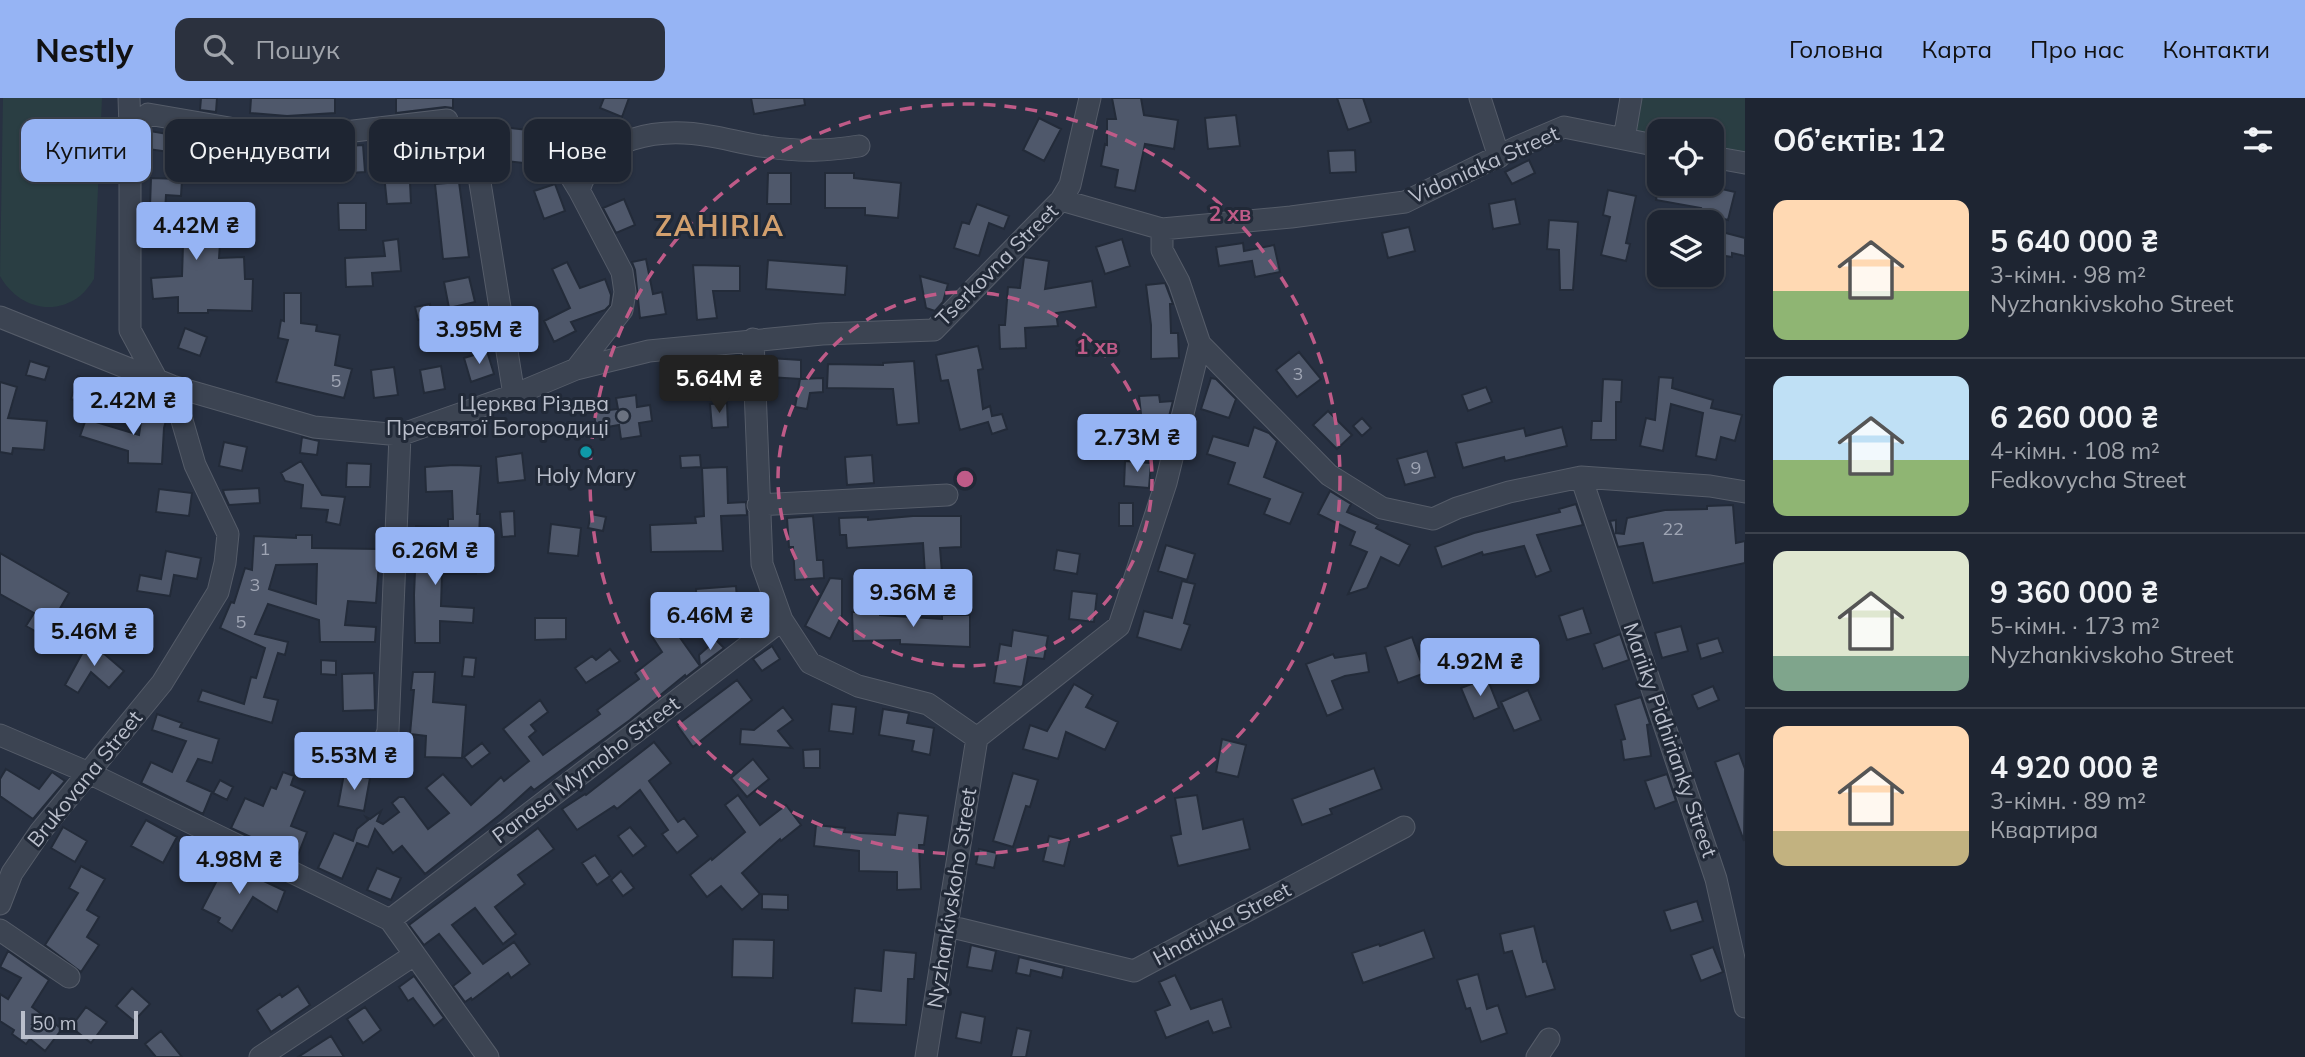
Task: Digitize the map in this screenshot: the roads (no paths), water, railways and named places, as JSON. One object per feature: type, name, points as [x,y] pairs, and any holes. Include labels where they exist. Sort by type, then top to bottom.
[{"type":"street","points":[[129,98],[130,119]]},
{"type":"street","points":[[1061,200],[1070,186],[1090,98]]},
{"type":"street","points":[[1480,98],[1499,157]]},
{"type":"street","points":[[1624,139],[1631,98]]},
{"type":"street","points":[[142,119],[148,114],[281,136],[369,129]]},
{"type":"street","name":"Vidoniaka Street","points":[[1061,200],[1162,229],[1292,217],[1405,202],[1564,127],[1647,144]]},
{"type":"street","points":[[579,190],[583,177],[596,159],[614,145],[635,137],[680,133],[707,135],[767,147],[815,152],[859,146]]},
{"type":"street","points":[[1724,159],[1745,163]]},
{"type":"street","points":[[105,360],[130,330],[130,182]]},
{"type":"street","points":[[480,182],[514,395]]},
{"type":"street","points":[[574,182],[594,223],[613,252],[622,272],[625,292],[622,310],[576,369]]},
{"type":"street","name":"Tserkovna Street","points":[[0,317],[165,383],[314,427],[400,435],[514,395],[576,369],[649,351],[753,340],[934,330],[1061,200]]},
{"type":"street","points":[[1162,229],[1163,250],[1178,282],[1200,344],[1329,475],[1382,508],[1433,519],[1457,508],[1509,492],[1581,477],[1710,486],[1745,492]]},
{"type":"street","name":"Brukovana Street","points":[[0,904],[12,873],[40,832],[162,683],[218,592],[225,563],[228,534],[195,465],[165,383],[130,330]]},
{"type":"street","points":[[753,340],[762,564],[782,620],[810,663],[858,686],[928,704],[977,738],[1119,626],[1166,483],[1200,344]]},
{"type":"street","points":[[377,761],[388,731],[400,435]]},
{"type":"street","name":"Mariiky Pidhirianky Street","points":[[1581,477],[1716,879],[1745,1007]]},
{"type":"street","points":[[758,505],[947,495]]},
{"type":"street","name":"Panasa Myrnoho Street","points":[[390,920],[782,620]]},
{"type":"street","points":[[0,735],[89,773],[390,920],[488,1057]]},
{"type":"street","name":"Nyzhankivskoho Street","points":[[926,1057],[977,738]]},
{"type":"street","name":"Hnatiuka Street","points":[[948,926],[1134,971],[1404,827]]},
{"type":"street","points":[[0,930],[69,977]]},
{"type":"street","points":[[260,1057],[414,955]]},
{"type":"street","points":[[1537,1057],[1549,1039]]},
{"type":"place","name":"Церква Різдва Пресвятої Богородиці","points":[[623,416]]},
{"type":"place","name":"Holy Mary","points":[[586,452]]},
{"type":"district","name":"ZAHIRIA","points":[[720,226]]}]
